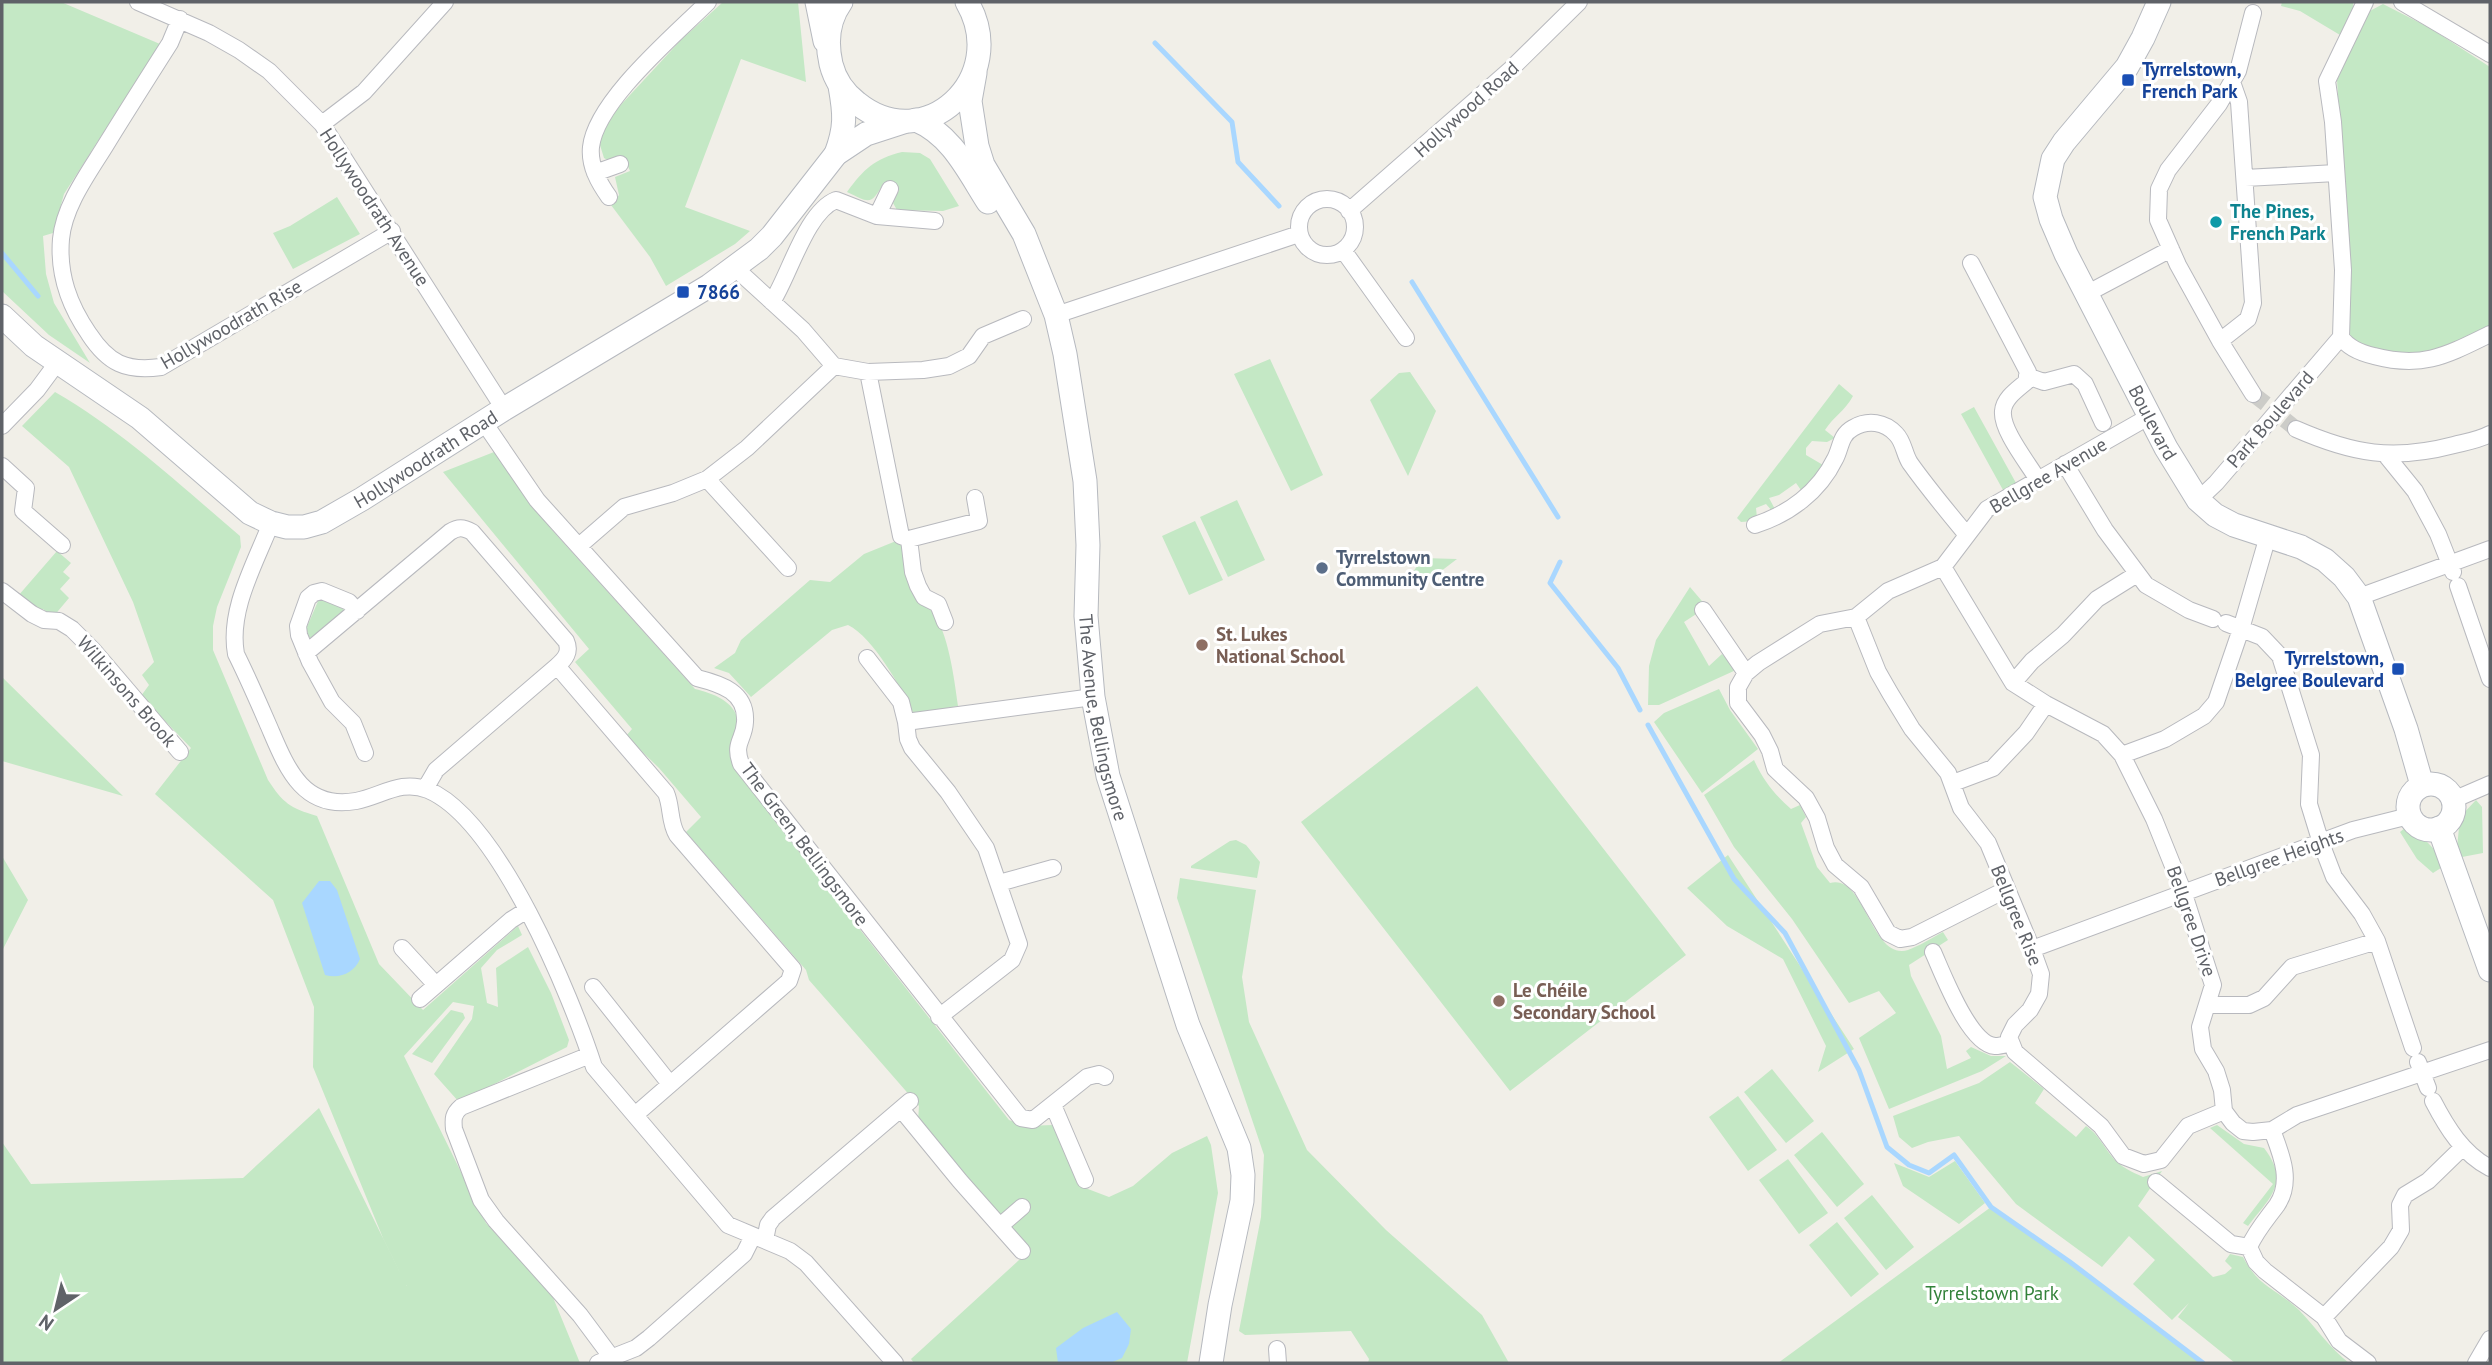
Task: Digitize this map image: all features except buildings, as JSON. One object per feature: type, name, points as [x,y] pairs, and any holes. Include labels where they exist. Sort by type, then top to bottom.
[{"type":"street","name":"Hollywoodrath Avenue","points":[[138,2],[209,33],[270,71],[322,124],[503,409]]},
{"type":"street","points":[[322,124],[364,92],[445,2]]},
{"type":"street","points":[[609,197],[595,173],[591,147],[602,116],[633,74],[708,2]]},
{"type":"street","points":[[817,2],[834,75],[840,85]]},
{"type":"street","points":[[828,51],[830,27],[841,2]]},
{"type":"street","name":"Hollywood Road","points":[[1349,211],[1511,69],[1579,2]]},
{"type":"street","name":"Boulevard","points":[[2159,2],[2127,67],[2053,159],[2045,198],[2051,219],[2066,254],[2150,416],[2198,500],[2215,515],[2234,524],[2301,547],[2325,560],[2359,597],[2406,729],[2422,785]]},
{"type":"street","points":[[2365,2],[2327,80],[2333,122],[2343,270],[2341,337],[2360,353],[2405,363],[2446,356],[2490,334]]},
{"type":"street","points":[[2402,2],[2490,54]]},
{"type":"street","name":"The Avenue, Bellingsmore","points":[[976,9],[981,48],[970,101],[977,146],[984,165],[1024,234],[1056,315],[1065,354],[1085,481],[1088,545],[1086,616],[1093,697],[1108,776],[1188,1025],[1239,1148],[1243,1175],[1242,1201],[1211,1363]]},
{"type":"street","points":[[2253,13],[2238,71],[2219,104],[2168,170],[2159,189],[2158,220],[2220,341],[2275,412],[2361,452],[2397,455],[2437,449],[2490,434]]},
{"type":"street","name":"Hollywoodrath Rise","points":[[180,19],[170,43],[82,183],[67,215],[61,238],[62,274],[66,294],[75,314],[109,359],[126,367],[142,370],[161,367],[392,231]]},
{"type":"street","name":"Hollywoodrath Road","points":[[836,154],[866,134],[941,112],[961,96],[975,73]]},
{"type":"street","points":[[2220,341],[2248,319],[2253,303],[2239,102],[2232,82]]},
{"type":"street","name":"The Avenue, Bellingsmore","points":[[840,85],[847,95],[866,111],[890,120],[910,121],[931,127],[944,137],[1010,237],[1038,273]]},
{"type":"street","name":"Hollywoodrath Road","points":[[2,316],[57,363],[140,418],[250,513],[271,523],[304,527],[322,522],[483,421],[675,307],[734,267],[772,236],[836,154],[844,134],[845,118],[840,85]]},
{"type":"street","points":[[595,173],[620,164]]},
{"type":"street","points":[[2245,178],[2336,173]]},
{"type":"street","points":[[877,216],[890,189]]},
{"type":"street","points":[[772,302],[810,226],[827,204],[836,200],[877,216],[935,221]]},
{"type":"street","points":[[1333,200],[1349,211],[1353,219],[1353,236],[1343,250],[1326,255],[1317,254],[1303,243],[1299,234],[1301,215],[1315,202],[1333,200]]},
{"type":"street","points":[[1056,315],[1299,234]]},
{"type":"street","points":[[2088,293],[2171,249]]},
{"type":"street","points":[[1343,250],[1406,338]]},
{"type":"street","points":[[1971,263],[2028,372],[2026,382],[2008,398],[2003,411],[2007,429],[2038,480]]},
{"type":"street","points":[[734,267],[803,330],[834,366],[867,372],[923,370],[948,366],[969,356],[983,336],[1023,319]]},
{"type":"street","name":"Park Boulevard","points":[[2198,500],[2216,483],[2341,337]]},
{"type":"street","points":[[5,418],[37,390],[57,363]]},
{"type":"street","points":[[579,546],[624,507],[673,493],[707,479],[747,448],[834,366]]},
{"type":"street","points":[[867,372],[901,536],[909,539],[979,521],[975,498]]},
{"type":"street","points":[[2027,376],[2044,382],[2074,374],[2085,384],[2103,422]]},
{"type":"street","name":"Bellgree Avenue","points":[[1943,567],[1987,509],[2150,416]]},
{"type":"street","name":"The Green, Bellingsmore","points":[[483,421],[537,500],[697,678],[723,686],[739,698],[745,722],[736,750],[741,764],[1021,1118],[1033,1120],[1087,1077],[1099,1073],[1105,1077]]},
{"type":"street","points":[[1755,525],[1787,512],[1806,498],[1829,472],[1842,439],[1852,428],[1873,422],[1889,427],[1899,437],[1908,460],[1966,534]]},
{"type":"street","points":[[2385,454],[2415,491],[2438,534],[2490,679]]},
{"type":"street","points":[[2065,464],[2105,530],[2146,585],[2189,610],[2262,637],[2280,656],[2311,755],[2309,804],[2334,877],[2362,914],[2377,941],[2423,1075],[2445,1124],[2463,1147],[2490,1168]]},
{"type":"street","points":[[2,466],[26,488],[23,511],[62,545]]},
{"type":"street","points":[[707,479],[788,568]]},
{"type":"street","points":[[271,523],[239,603],[233,640],[236,654],[289,772],[304,789],[320,798],[339,802],[358,800],[392,787],[410,786],[425,789],[443,798],[486,844],[515,884],[564,986],[594,1067],[729,1225],[790,1251],[806,1263],[891,1362]]},
{"type":"street","points":[[306,653],[450,532],[466,528],[472,532],[566,641],[568,654],[436,770],[425,789]]},
{"type":"street","points":[[2122,755],[2165,739],[2204,716],[2216,702],[2232,625],[2269,536]]},
{"type":"street","points":[[909,539],[913,572],[918,586],[925,597],[937,604],[945,622]]},
{"type":"street","points":[[2359,597],[2454,574],[2490,549]]},
{"type":"street","points":[[1943,567],[1888,591],[1856,617],[1820,624],[1746,673],[1738,687],[1738,703],[1762,735],[1775,769],[1806,798],[1817,818],[1826,848],[1835,865],[1861,887],[1888,933],[1900,939],[1912,937],[2007,889]]},
{"type":"street","name":"Bellgree Drive","points":[[1943,567],[2013,683],[2103,734],[2122,755],[2154,819],[2183,891],[2213,985],[2200,1027],[2203,1049],[2216,1071],[2222,1090],[2224,1111]]},
{"type":"street","points":[[2013,683],[2032,661],[2063,635],[2097,600],[2137,574]]},
{"type":"street","name":"Wilkinsons Brook","points":[[2,591],[32,614],[44,620],[59,621],[72,629],[180,752]]},
{"type":"street","points":[[357,611],[349,602],[321,591],[308,598],[298,626],[306,653],[332,702],[353,723],[365,753]]},
{"type":"street","points":[[1703,610],[1746,673]]},
{"type":"street","name":"Bellgree Rise","points":[[1856,617],[1878,672],[1890,693],[1912,729],[1948,773],[1961,808],[1988,843],[2032,949],[2041,974],[2039,994],[2030,1010],[2015,1025],[2009,1037],[2011,1043]]},
{"type":"street","points":[[867,658],[901,702],[912,748],[986,848],[1019,944],[1012,960],[939,1017]]},
{"type":"street","points":[[557,666],[666,793],[671,804],[672,827],[677,835],[793,970],[789,981],[635,1115]]},
{"type":"street","points":[[906,722],[1093,697]]},
{"type":"street","points":[[1953,783],[1993,768],[2026,733],[2046,704]]},
{"type":"street","points":[[2433,783],[2442,786],[2453,800],[2452,816],[2439,828],[2422,828],[2409,816],[2410,797],[2422,785],[2433,783]]},
{"type":"street","points":[[2453,800],[2490,784]]},
{"type":"street","name":"Bellgree Heights","points":[[2032,949],[2353,830],[2409,816]]},
{"type":"street","points":[[2439,828],[2490,968]]},
{"type":"street","points":[[999,883],[1053,868]]},
{"type":"street","points":[[420,999],[511,919],[527,910]]},
{"type":"street","points":[[2208,1005],[2249,1005],[2264,998],[2292,967],[2377,941]]},
{"type":"street","points":[[402,948],[436,985]]},
{"type":"street","points":[[1933,952],[1970,1027],[1987,1044],[1995,1046],[2011,1043],[2015,1052],[2101,1126],[2123,1156],[2144,1164],[2161,1160],[2188,1126],[2224,1111],[2232,1123],[2243,1131],[2272,1130],[2297,1115],[2423,1075],[2490,1049]]},
{"type":"street","points":[[593,987],[670,1084]]},
{"type":"street","points":[[590,1055],[461,1107],[453,1118],[454,1129],[481,1200],[580,1315],[605,1361],[635,1348],[649,1338],[744,1254],[773,1219],[905,1105],[1022,1251]]},
{"type":"street","points":[[1053,1105],[1085,1180]]},
{"type":"street","points":[[2272,1130],[2282,1156],[2286,1182],[2278,1203],[2257,1229],[2249,1247],[2256,1262],[2265,1271],[2324,1317],[2339,1341],[2368,1363]]},
{"type":"street","points":[[2324,1317],[2391,1247],[2401,1230],[2400,1205],[2405,1195],[2428,1181],[2463,1147]]},
{"type":"street","points":[[2156,1181],[2231,1244],[2249,1247]]},
{"type":"street","points":[[1000,1226],[1022,1207]]},
{"type":"street","points":[[2476,1363],[2490,1339]]},
{"type":"green space","points":[[2,2],[61,2],[160,44],[64,194],[53,233],[43,236],[46,274],[54,303],[90,363],[49,335],[2,291]]},
{"type":"green space","points":[[723,2],[798,2],[806,82],[741,59],[685,207],[750,231],[735,244],[666,286],[650,257],[611,205],[619,195],[615,177],[630,171],[625,159],[611,162],[604,158],[600,145],[603,132],[617,109],[681,40]]},
{"type":"green space","points":[[2282,2],[2353,2],[2354,10],[2340,35],[2300,11],[2281,6]]},
{"type":"green space","points":[[2383,4],[2430,28],[2490,67],[2490,329],[2440,352],[2403,357],[2362,348],[2348,334],[2346,225],[2337,80],[2368,12]]},
{"type":"green space","points":[[902,152],[920,153],[930,159],[959,206],[943,211],[897,210],[893,203],[899,190],[884,182],[873,199],[865,200],[847,192],[870,166]]},
{"type":"green space","points":[[337,197],[360,234],[293,269],[273,233],[290,226]]},
{"type":"green space","points":[[1270,359],[1323,475],[1291,491],[1234,374]]},
{"type":"green space","points":[[1410,372],[1436,411],[1408,476],[1370,400],[1399,373]]},
{"type":"green space","points":[[1839,384],[1853,396],[1825,430],[1835,438],[1827,442],[1812,441],[1806,448],[1806,455],[1823,465],[1803,493],[1796,483],[1779,495],[1769,498],[1776,511],[1773,512],[1766,504],[1756,508],[1757,518],[1754,521],[1741,522],[1737,518]]},
{"type":"green space","points":[[55,392],[105,424],[240,536],[241,547],[217,607],[213,626],[213,650],[268,780],[288,804],[317,816],[379,964],[423,1010],[518,926],[522,935],[497,950],[481,968],[487,1003],[498,1007],[496,968],[528,947],[551,993],[569,1040],[567,1047],[459,1102],[434,1074],[472,1019],[474,1006],[453,1002],[404,1056],[486,1223],[552,1295],[580,1363],[2,1363],[2,1142],[31,1184],[243,1178],[319,1108],[409,1291],[383,1238],[313,1067],[314,1007],[273,900],[155,794],[191,748],[141,696],[149,685],[142,675],[154,662],[133,602],[69,467],[22,426]]},
{"type":"green space","points":[[1974,407],[2016,483],[2003,490],[1961,414]]},
{"type":"green space","points":[[494,452],[552,530],[695,689],[715,696],[732,708],[738,721],[732,750],[736,771],[1009,1120],[1026,1126],[1053,1125],[1080,1186],[1109,1197],[1133,1186],[1172,1153],[1207,1136],[1211,1145],[1218,1193],[1187,1363],[914,1363],[911,1359],[1030,1250],[918,1121],[919,1106],[809,980],[806,970],[686,832],[701,817],[659,768],[626,736],[632,729],[575,662],[589,649],[443,472]]},
{"type":"green space","points":[[1237,500],[1265,560],[1228,577],[1200,517]]},
{"type":"green space","points":[[1195,521],[1223,580],[1189,595],[1162,536]]},
{"type":"green space","points":[[901,539],[912,592],[932,611],[943,632],[958,706],[914,714],[877,652],[858,631],[848,625],[832,630],[751,697],[729,673],[714,668],[735,653],[741,640],[810,580],[830,582],[864,554]]},
{"type":"green space","points":[[57,551],[71,563],[63,572],[70,578],[60,589],[69,598],[53,617],[43,609],[38,613],[18,596]]},
{"type":"green space","points":[[1423,558],[1457,559],[1432,578],[1410,576]]},
{"type":"green space","points":[[1690,587],[1707,607],[1684,622],[1709,666],[1722,654],[1736,670],[1659,705],[1648,705],[1649,666],[1656,640]]},
{"type":"green space","points":[[319,599],[343,608],[345,612],[314,639],[309,637],[306,629]]},
{"type":"green space","points":[[2,677],[123,796],[2,761]]},
{"type":"green space","points":[[1477,686],[1686,955],[1510,1091],[1301,822]]},
{"type":"green space","points":[[1719,689],[1730,710],[1758,749],[1702,793],[1654,722],[1664,713]]},
{"type":"green space","points":[[1754,760],[1774,792],[1791,809],[1800,805],[1806,817],[1801,823],[1817,867],[1830,883],[1842,883],[1852,891],[1885,943],[1895,950],[1908,950],[1943,932],[1948,940],[1909,965],[1911,976],[1941,1036],[1947,1069],[1971,1058],[1966,1051],[1971,1047],[1991,1056],[2006,1056],[1982,1071],[1889,1109],[1859,1038],[1896,1013],[1879,991],[1849,1003],[1792,919],[1734,847],[1704,795]]},
{"type":"green space","points":[[2476,800],[2482,807],[2483,853],[2462,857],[2457,848],[2460,817]]},
{"type":"green space","points":[[2406,827],[2428,843],[2444,866],[2433,873],[2417,859],[2400,832]]},
{"type":"green space","points":[[1236,840],[1246,845],[1260,862],[1257,878],[1191,868],[1230,841]]},
{"type":"green space","points":[[1728,855],[1854,1049],[1818,1072],[1826,1046],[1783,959],[1727,926],[1687,888]]},
{"type":"green space","points":[[2,856],[28,900],[2,951]]},
{"type":"green space","points":[[1180,878],[1256,890],[1242,977],[1249,1022],[1307,1150],[1386,1230],[1482,1315],[1509,1363],[1368,1363],[1369,1359],[1351,1331],[1245,1335],[1239,1331],[1261,1217],[1264,1155],[1177,898]]},
{"type":"green space","points":[[451,1010],[463,1013],[465,1018],[432,1063],[412,1054]]},
{"type":"green space","points":[[2010,1062],[2044,1089],[2035,1103],[2076,1137],[2086,1126],[2113,1158],[2127,1169],[2143,1177],[2162,1171],[2138,1206],[2213,1277],[2225,1274],[2232,1268],[2225,1261],[2230,1254],[2243,1257],[2262,1282],[2299,1310],[2349,1363],[2235,1363],[2178,1317],[2189,1303],[2172,1320],[2133,1284],[2155,1260],[2129,1236],[2102,1267],[2016,1204],[1959,1136],[1912,1148],[1899,1137],[1893,1116],[1979,1083]]},
{"type":"green space","points":[[1772,1069],[1814,1121],[1786,1143],[1744,1092]]},
{"type":"green space","points":[[1738,1096],[1777,1150],[1748,1171],[1709,1117]]},
{"type":"green space","points":[[2217,1125],[2244,1144],[2264,1148],[2276,1171],[2274,1190],[2248,1226],[2243,1223],[2273,1184],[2210,1128]]},
{"type":"green space","points":[[1822,1132],[1864,1184],[1837,1207],[1794,1155]]},
{"type":"green space","points":[[1788,1159],[1828,1213],[1799,1234],[1759,1180]]},
{"type":"green space","points":[[1955,1161],[1985,1203],[1959,1224],[1903,1186],[1894,1163],[1929,1177]]},
{"type":"green space","points":[[1872,1195],[1914,1247],[1886,1270],[1844,1218]]},
{"type":"green space","name":"Tyrrelstown Park","points":[[1991,1207],[2070,1262],[2203,1363],[1778,1363]]},
{"type":"green space","points":[[1837,1222],[1879,1274],[1851,1297],[1809,1245]]},
{"type":"water","points":[[319,881],[330,881],[337,890],[360,959],[354,968],[341,975],[325,975],[302,903]]},
{"type":"water","points":[[1117,1312],[1131,1329],[1129,1344],[1122,1358],[1110,1363],[1058,1363],[1056,1348],[1083,1328]]},
{"type":"waterway","points":[[1155,43],[1232,122],[1238,162],[1279,206]]},
{"type":"waterway","points":[[2,253],[38,296]]},
{"type":"waterway","points":[[1412,282],[1558,517]]},
{"type":"waterway","points":[[1560,562],[1550,583],[1618,668],[1640,710]]},
{"type":"waterway","points":[[1648,725],[1734,879],[1785,933],[1859,1070],[1887,1147],[1909,1165],[1929,1173],[1954,1155],[1991,1207],[2070,1262],[2203,1363]]},
{"type":"tunnel","points":[[2253,394],[2266,404]]},
{"type":"tunnel","points":[[2285,420],[2296,429]]},
{"type":"place","name":"Tyrrelstown, French Park","points":[[2128,80]]},
{"type":"place","name":"The Pines, French Park","points":[[2216,222]]},
{"type":"place","name":"7866","points":[[683,292]]},
{"type":"place","name":"Tyrrelstown Community Centre","points":[[1322,568]]},
{"type":"place","name":"St. Lukes National School","points":[[1202,645]]},
{"type":"place","name":"Tyrrelstown, Belgree Boulevard","points":[[2398,669]]},
{"type":"place","name":"Le Chéile Secondary School","points":[[1499,1001]]}]
